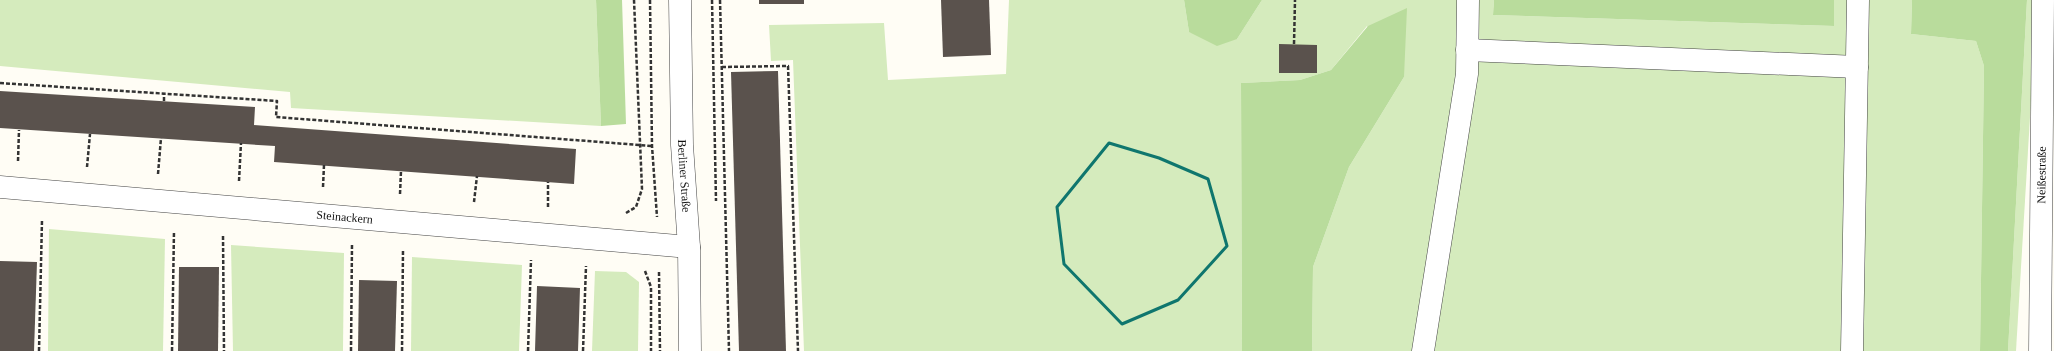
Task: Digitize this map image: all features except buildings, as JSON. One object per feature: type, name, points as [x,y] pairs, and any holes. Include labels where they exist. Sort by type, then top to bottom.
[{"type":"street","name":"Berliner Straße","points":[[680,0],[682,145],[689,247],[690,351]]},
{"type":"street","points":[[1422,351],[1467,74],[1468,0]]},
{"type":"street","points":[[1852,351],[1858,0]]},
{"type":"street","name":"Neißestraße","points":[[2040,351],[2043,0]]},
{"type":"street","points":[[1467,50],[1857,67]]},
{"type":"street","name":"Steinackern","points":[[0,187],[689,247]]},
{"type":"path","points":[[634,0],[640,146]]},
{"type":"path","points":[[712,0],[716,209]]},
{"type":"path","points":[[720,0],[729,351]]},
{"type":"path","points":[[1294,0],[1294,44]]},
{"type":"path","points":[[722,67],[788,66],[798,351]]},
{"type":"path","points":[[0,83],[277,101],[276,116],[652,146]]},
{"type":"path","points":[[164,93],[164,101]]},
{"type":"path","points":[[18,164],[19,130]]},
{"type":"path","points":[[86,170],[90,134]]},
{"type":"path","points":[[158,176],[161,138]]},
{"type":"path","points":[[238,184],[241,144]]},
{"type":"path","points":[[323,190],[324,166]]},
{"type":"path","points":[[400,197],[401,171]]},
{"type":"path","points":[[474,203],[477,176]]},
{"type":"path","points":[[548,182],[548,210]]},
{"type":"path","points":[[39,351],[42,220]]},
{"type":"path","points":[[172,351],[174,231]]},
{"type":"path","points":[[223,236],[224,351]]},
{"type":"path","points":[[351,351],[352,244]]},
{"type":"path","points":[[402,351],[403,248]]},
{"type":"path","points":[[528,351],[531,257],[539,258]]},
{"type":"path","points":[[583,351],[586,260]]},
{"type":"path","points":[[639,268],[645,271],[651,287],[651,351]]},
{"type":"highlighted area","points":[[1109,143],[1159,158],[1208,179],[1227,246],[1178,300],[1122,324],[1064,264],[1057,207]]},
{"type":"green space","points":[[0,0],[596,0],[601,126],[291,108],[290,92],[0,66]]},
{"type":"green space","points":[[596,0],[622,0],[626,124],[601,126]]},
{"type":"green space","points":[[1009,0],[1184,0],[1189,32],[1237,39],[1262,0],[1494,0],[1493,15],[1834,26],[1834,0],[1912,0],[1911,34],[1976,41],[1984,66],[1980,351],[1312,351],[1313,267],[1349,167],[1404,77],[1367,26],[1331,70],[1300,80],[1241,83],[1242,351],[804,351],[793,60],[771,61],[769,25],[884,23],[888,80],[1006,74]]},
{"type":"green space","points":[[1184,0],[1262,0],[1237,39],[1217,46],[1189,32]]},
{"type":"green space","points":[[1494,0],[1834,0],[1834,26],[1493,15]]},
{"type":"green space","points":[[1912,0],[2027,0],[2008,351],[1980,351],[1984,66],[1976,41],[1911,34]]},
{"type":"green space","points":[[2027,0],[2037,0],[2016,351],[2008,351]]},
{"type":"green space","points":[[1407,8],[1404,77],[1349,167],[1313,267],[1312,351],[1242,351],[1241,83],[1300,80],[1331,70],[1368,26]]},
{"type":"green space","points":[[49,229],[165,239],[163,351],[48,351]]},
{"type":"green space","points":[[231,245],[344,253],[343,351],[233,351]]},
{"type":"green space","points":[[412,257],[522,265],[519,351],[411,351]]},
{"type":"green space","points":[[595,271],[626,272],[639,282],[638,351],[592,351]]}]
